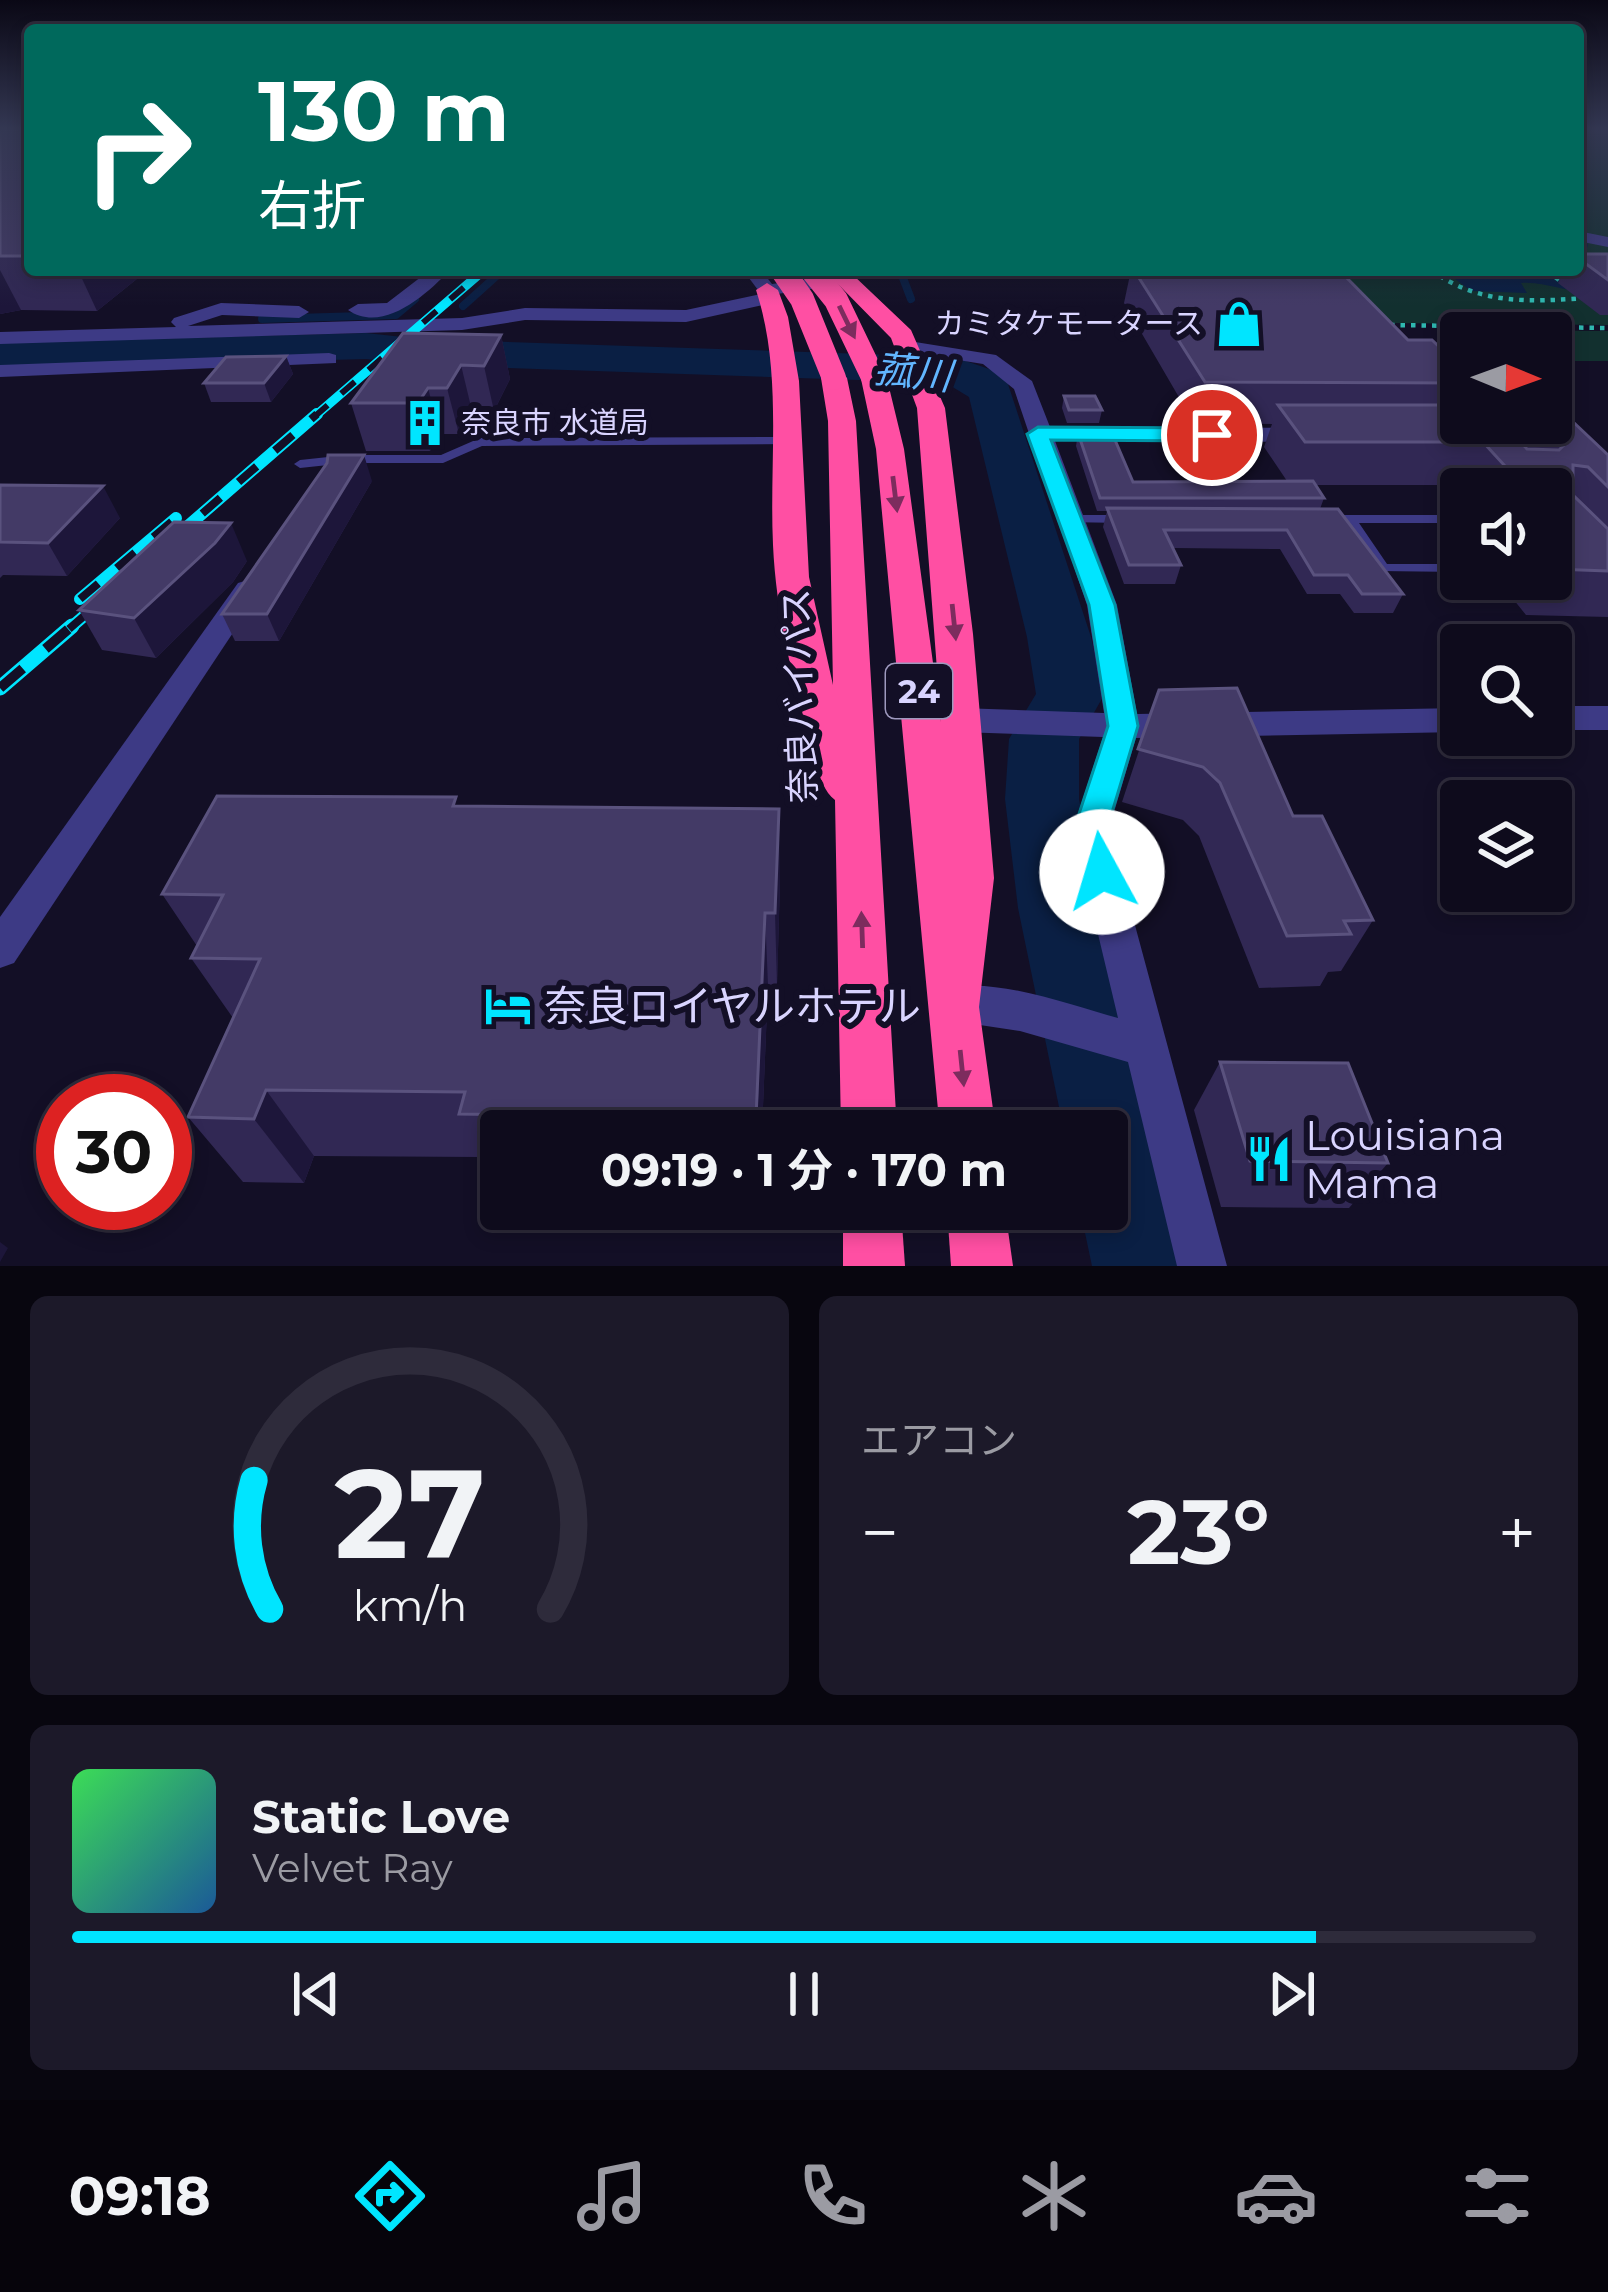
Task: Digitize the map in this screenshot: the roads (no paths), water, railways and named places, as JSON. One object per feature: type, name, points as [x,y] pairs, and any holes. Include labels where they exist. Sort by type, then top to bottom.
[{"type":"highway","name":"24","points":[[817,276],[836,300],[874,379],[890,449],[966,1110]]},
{"type":"highway","points":[[841,276],[914,361],[933,430],[971,878],[955,1005]]},
{"type":"highway","points":[[768,282],[778,315],[788,441],[789,545],[804,660],[859,831]]},
{"type":"highway","name":"奈良バイパス","points":[[768,282],[802,299],[834,378],[842,421],[868,1110]]},
{"type":"highway","points":[[873,1230],[874,1266]]},
{"type":"highway","points":[[978,1230],[982,1266]]},
{"type":"street","points":[[157,332],[221,309],[392,309],[433,276]]},
{"type":"street","points":[[3,340],[462,324],[526,314],[686,316],[768,282],[821,276]]},
{"type":"street","points":[[0,371],[328,359]]},
{"type":"street","points":[[914,361],[989,359],[1024,386],[1102,605],[1123,726],[1091,829],[1202,1266]]},
{"type":"street","points":[[1038,434],[1335,435]]},
{"type":"street","points":[[0,950],[265,564]]},
{"type":"street","points":[[1572,718],[1608,718]]},
{"type":"street","points":[[960,720],[1123,726],[1440,719]]},
{"type":"street","points":[[955,1005],[1020,1011],[1146,1046]]},
{"type":"lane","points":[[308,485],[347,459],[443,459],[480,442],[788,441]]},
{"type":"lane","points":[[1068,519],[1138,519]]},
{"type":"lane","points":[[1303,519],[1440,519]]},
{"type":"lane","points":[[1350,519],[1383,568],[1440,568]]},
{"type":"water","points":[[1581,276],[1589,292],[1530,283],[1521,283],[1527,293],[1471,291],[1454,278]]},
{"type":"waterway","points":[[463,306],[496,276]]},
{"type":"waterway","points":[[902,276],[911,299]]},
{"type":"waterway","points":[[262,319],[396,315],[415,299]]},
{"type":"waterway","name":"菰川","points":[[0,356],[366,346],[421,352],[954,370],[979,381],[992,394],[1005,455],[1059,637],[1070,695],[1044,739],[1042,799],[1059,908],[1145,1266]]},
{"type":"railway","points":[[314,417],[477,276]]},
{"type":"railway","points":[[166,545],[317,414]]},
{"type":"railway","points":[[80,599],[176,518]]},
{"type":"railway","points":[[69,629],[107,596]]},
{"type":"railway","points":[[0,688],[72,626]]},
{"type":"place","name":"カミタケモータース","points":[[1239,324]]},
{"type":"place","name":"奈良市 水道局","points":[[425,423]]},
{"type":"place","name":"奈良ロイヤルホテル","points":[[508,1006]]},
{"type":"place","name":"Louisiana Mama","points":[[1269,1159]]}]
